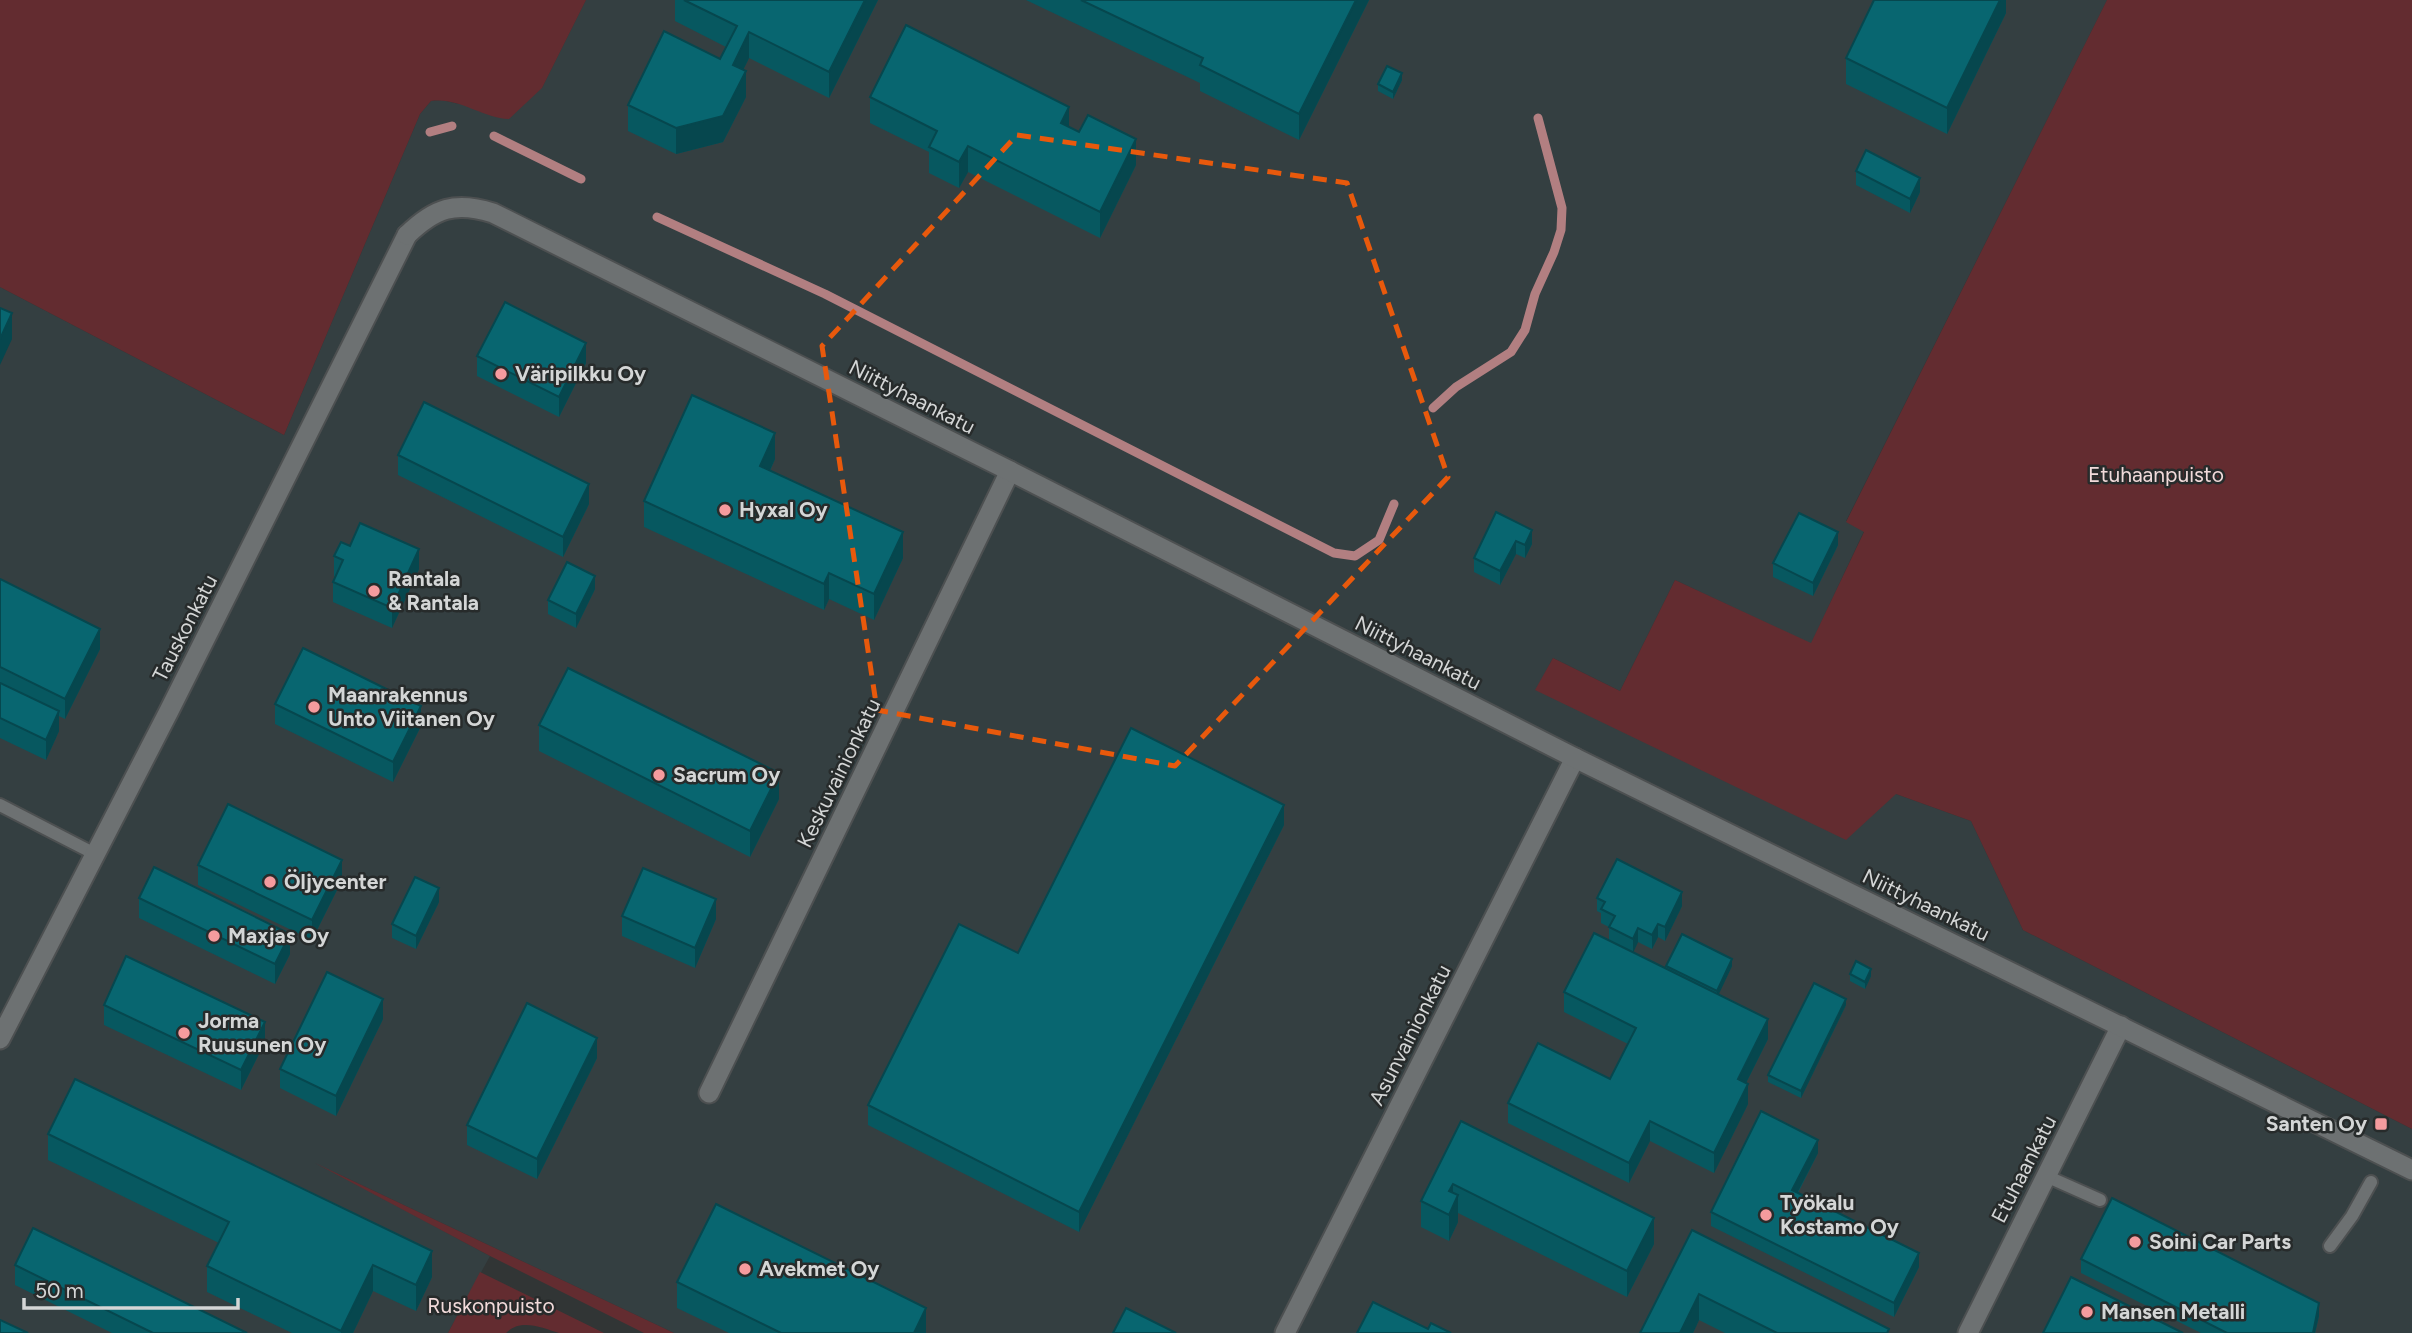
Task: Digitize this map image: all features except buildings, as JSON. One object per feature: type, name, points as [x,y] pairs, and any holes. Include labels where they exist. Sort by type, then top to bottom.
[{"type":"street","name":"Niittyhaankatu","points":[[407,235],[423,219],[445,210],[470,206],[493,213],[1010,471],[1575,758],[2412,1170]]},
{"type":"street","name":"Tauskonkatu","points":[[0,1039],[407,235]]},
{"type":"street","name":"Keskuvainionkatu","points":[[709,1093],[1010,471]]},
{"type":"street","name":"Asunvainionkatu","points":[[1285,1333],[1575,758]]},
{"type":"street","name":"Etuhaankatu","points":[[1968,1333],[2121,1026]]},
{"type":"lane","points":[[0,805],[95,854]]},
{"type":"lane","points":[[2046,1176],[2100,1200]]},
{"type":"lane","points":[[2330,1246],[2352,1216],[2371,1182]]},
{"type":"highlighted area","points":[[1017,135],[1347,183],[1448,477],[1175,766],[877,710],[822,346]]},
{"type":"shaded area","points":[[586,0],[2107,0],[1846,521],[1864,531],[1811,644],[1675,580],[1620,691],[1553,658],[1536,690],[1896,794],[1971,821],[2023,930],[2412,1129],[2412,1333],[674,1333],[336,1173],[490,1256],[448,1333],[0,1333],[0,287],[284,435],[420,114],[431,101],[442,100],[459,104],[542,88]]},
{"type":"green space","points":[[0,0],[586,0],[542,88],[509,119],[441,101],[431,101],[420,114],[284,435],[0,287]]},
{"type":"green space","name":"Etuhaanpuisto","points":[[2107,0],[2412,0],[2412,1129],[2023,930],[1971,821],[1896,794],[1846,840],[1535,690],[1553,658],[1620,691],[1675,580],[1811,643],[1864,532],[1846,522]]},
{"type":"green space","points":[[315,1163],[674,1333],[644,1333],[490,1256]]},
{"type":"green space","name":"Ruskonpuisto","points":[[480,1272],[604,1333],[559,1333],[525,1325],[512,1328],[506,1333],[448,1333]]},
{"type":"waterway","points":[[1433,408],[1456,387],[1511,352],[1525,330],[1535,294],[1554,252],[1561,230],[1562,208],[1538,118]]},
{"type":"waterway","points":[[430,132],[452,126]]},
{"type":"waterway","points":[[494,136],[581,179]]},
{"type":"waterway","points":[[657,217],[825,294],[1334,553],[1355,556],[1379,540],[1394,504]]},
{"type":"place","name":"Väripilkku Oy","points":[[501,374]]},
{"type":"place","name":"Hyxal Oy","points":[[725,510]]},
{"type":"place","name":"Rantala & Rantala","points":[[374,591]]},
{"type":"place","name":"Maanrakennus Unto Viitanen Oy","points":[[314,707]]},
{"type":"place","name":"Sacrum Oy","points":[[659,775]]},
{"type":"place","name":"Öljycenter","points":[[270,882]]},
{"type":"place","name":"Maxjas Oy","points":[[214,936]]},
{"type":"place","name":"Jorma Ruusunen Oy","points":[[184,1033]]},
{"type":"place","name":"Santen Oy","points":[[2381,1124]]},
{"type":"place","name":"Työkalu Kostamo Oy","points":[[1766,1215]]},
{"type":"place","name":"Soini Car Parts","points":[[2135,1242]]},
{"type":"place","name":"Avekmet Oy","points":[[745,1269]]},
{"type":"place","name":"Mansen Metalli","points":[[2087,1312]]}]
